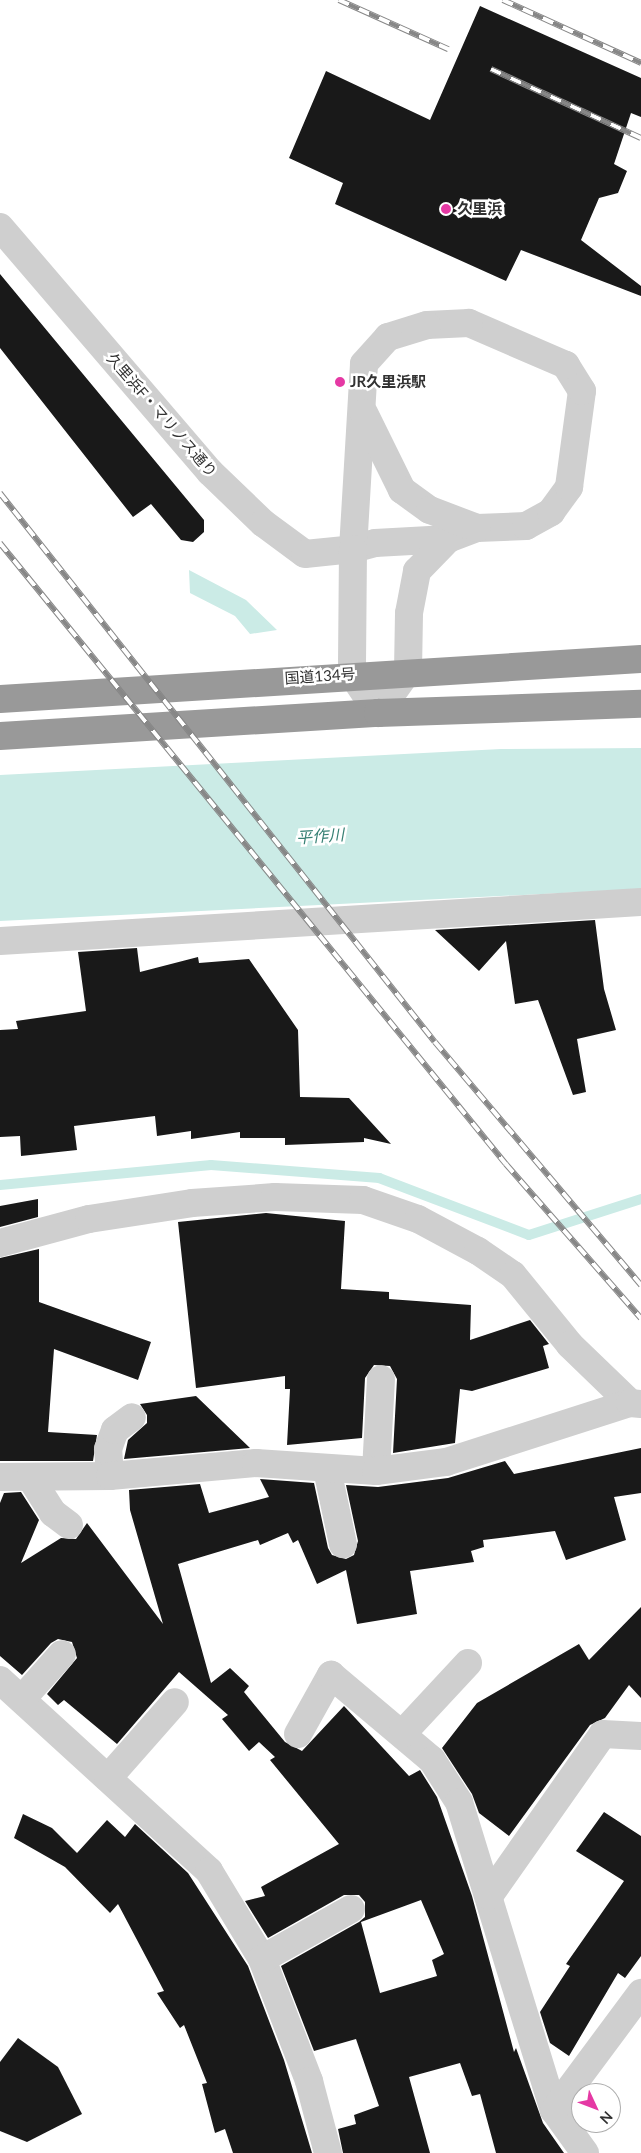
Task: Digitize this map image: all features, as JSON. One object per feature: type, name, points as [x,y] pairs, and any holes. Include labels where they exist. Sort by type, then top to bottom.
[{"type":"highway","name":"国道134号","points":[[0,699],[352,674],[641,659]]},
{"type":"highway","points":[[0,736],[378,713],[641,704]]},
{"type":"street","name":"久里浜F・マリノス通り","points":[[0,227],[210,472],[263,523],[305,554],[352,549],[375,543],[448,539]]},
{"type":"street","points":[[469,323],[566,365],[582,391],[569,487],[551,512],[526,526],[477,528],[448,539],[417,571],[409,613],[408,672],[378,713],[352,674],[352,549],[364,364],[388,337],[427,325],[469,323]]},
{"type":"street","points":[[362,406],[402,490],[430,510],[477,528]]},
{"type":"street","points":[[0,941],[605,902],[641,902]]},
{"type":"street","points":[[0,1243],[89,1219],[192,1203],[275,1198],[363,1200],[418,1219],[478,1251],[513,1275],[570,1345],[636,1403]]},
{"type":"street","points":[[376,1471],[381,1379]]},
{"type":"street","points":[[0,1477],[110,1476],[256,1463],[376,1471],[446,1462],[636,1403]]},
{"type":"street","points":[[110,1476],[108,1449],[116,1430],[132,1417]]},
{"type":"street","points":[[327,1469],[343,1544]]},
{"type":"street","points":[[30,1477],[53,1513],[68,1525]]},
{"type":"street","points":[[22,1699],[62,1654]]},
{"type":"street","points":[[402,1734],[468,1663]]},
{"type":"street","points":[[298,1734],[331,1675],[432,1760],[459,1802],[490,1896],[554,2110],[585,2153]]},
{"type":"street","points":[[0,1680],[209,1871],[262,1959],[309,2081],[328,2153]]},
{"type":"street","points":[[108,1778],[175,1702]]},
{"type":"street","points":[[490,1896],[604,1734],[641,1736]]},
{"type":"street","points":[[262,1959],[351,1909]]},
{"type":"street","points":[[554,2110],[641,1993]]},
{"type":"water","points":[[189,570],[246,600],[277,630],[250,634],[235,616],[190,593]]},
{"type":"water","name":"平作川","points":[[641,748],[641,889],[0,921],[0,775],[501,749]]},
{"type":"building","points":[[480,6],[641,78],[641,117],[631,113],[614,164],[627,171],[618,193],[599,198],[581,240],[641,286],[641,296],[521,250],[506,281],[335,204],[343,183],[289,158],[326,71],[430,120]]},
{"type":"building","points":[[0,274],[204,520],[204,532],[193,542],[181,540],[151,504],[133,517],[0,348]]},
{"type":"building","points":[[595,920],[604,989],[616,1030],[577,1039],[586,1092],[573,1095],[538,1000],[515,1004],[506,941],[479,971],[435,930]]},
{"type":"building","points":[[137,948],[140,972],[198,957],[199,963],[249,959],[298,1030],[300,1097],[349,1098],[391,1144],[364,1138],[364,1142],[285,1145],[285,1138],[240,1138],[240,1132],[191,1139],[191,1131],[157,1136],[155,1116],[74,1126],[77,1150],[21,1156],[20,1136],[0,1137],[0,1030],[18,1029],[16,1021],[86,1011],[78,952]]},
{"type":"building","points":[[38,1199],[38,1217],[0,1227],[0,1206]]},
{"type":"building","points":[[266,1213],[345,1221],[341,1289],[389,1292],[389,1299],[471,1305],[470,1340],[530,1320],[549,1344],[543,1346],[549,1368],[472,1391],[460,1389],[455,1443],[393,1453],[397,1379],[390,1366],[374,1365],[365,1378],[362,1438],[287,1445],[290,1389],[285,1389],[285,1376],[196,1388],[178,1222]]},
{"type":"building","points":[[39,1249],[39,1302],[151,1342],[138,1380],[54,1349],[48,1432],[97,1435],[93,1461],[0,1461],[0,1258]]},
{"type":"building","points":[[196,1396],[250,1448],[124,1459],[128,1440],[147,1423],[147,1415],[140,1404]]},
{"type":"building","points":[[641,1448],[641,1493],[614,1497],[626,1540],[566,1560],[555,1531],[483,1540],[484,1547],[471,1551],[474,1562],[410,1571],[417,1614],[357,1624],[346,1570],[317,1584],[298,1540],[293,1543],[288,1533],[260,1545],[258,1540],[178,1564],[211,1683],[230,1668],[249,1686],[244,1692],[285,1742],[302,1751],[344,1706],[409,1776],[420,1770],[437,1797],[472,1896],[514,2052],[516,2048],[543,2123],[564,2153],[496,2153],[480,2094],[472,2096],[460,2063],[409,2077],[430,2153],[343,2153],[338,2129],[356,2124],[354,2115],[379,2106],[356,2039],[314,2051],[281,1966],[359,1922],[365,1917],[365,1902],[359,1895],[344,1895],[268,1938],[245,1901],[265,1896],[261,1887],[339,1844],[270,1760],[275,1757],[259,1742],[249,1751],[222,1719],[228,1715],[179,1672],[117,1744],[64,1700],[58,1705],[47,1694],[77,1658],[72,1642],[58,1639],[51,1643],[22,1675],[0,1656],[0,1503],[4,1493],[21,1492],[39,1520],[21,1563],[61,1538],[76,1539],[87,1523],[163,1624],[130,1510],[129,1490],[200,1484],[209,1513],[269,1497],[260,1479],[314,1483],[328,1548],[332,1555],[346,1559],[354,1555],[358,1541],[346,1485],[378,1487],[448,1478],[505,1461],[514,1474]],"holes":[[[421,1900],[444,1954],[432,1960],[437,1976],[380,1993],[361,1922]]]},
{"type":"building","points":[[641,1607],[641,1698],[629,1685],[605,1718],[590,1725],[509,1836],[479,1813],[472,1794],[442,1748],[477,1703],[579,1644],[589,1660]]},
{"type":"building","points":[[604,1812],[641,1836],[641,1956],[625,1978],[618,1973],[569,2056],[550,2043],[540,2012],[570,1966],[566,1964],[624,1881],[576,1851]]},
{"type":"building","points":[[23,1814],[52,1828],[77,1853],[107,1820],[125,1837],[135,1824],[188,1873],[248,1966],[284,2060],[312,2153],[233,2153],[225,2129],[215,2133],[202,2084],[207,2083],[184,2025],[180,2028],[157,1993],[164,1991],[118,1904],[110,1913],[65,1867],[14,1838]]},
{"type":"building","points":[[18,2038],[58,2067],[82,2114],[27,2142],[0,2131],[0,2062]]},
{"type":"waterway","points":[[0,1185],[211,1165],[379,1178],[529,1235],[641,1199]]},
{"type":"railway","points":[[339,0],[448,49]]},
{"type":"railway","points":[[503,0],[641,63]]},
{"type":"railway","points":[[491,69],[641,138]]},
{"type":"railway","points":[[0,493],[435,1042],[641,1285]]},
{"type":"railway","points":[[0,543],[506,1164],[641,1318]]},
{"type":"place","name":"久里浜","points":[[446,209]]},
{"type":"place","name":"JR久里浜駅","points":[[340,382]]}]
